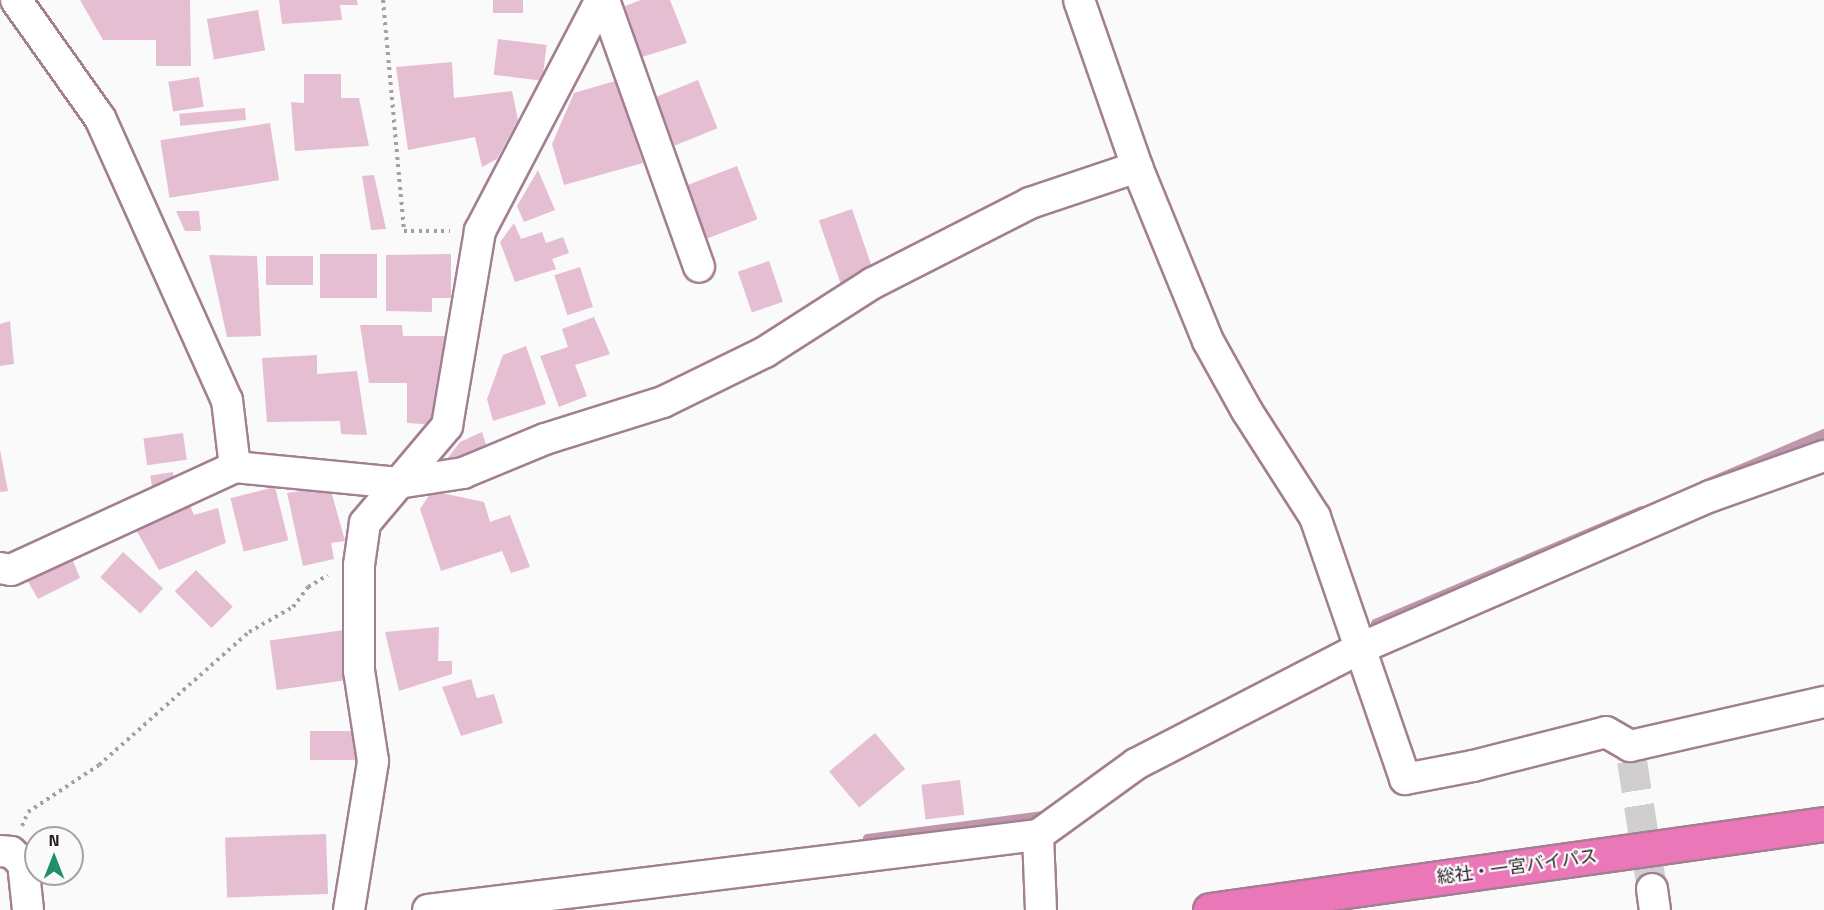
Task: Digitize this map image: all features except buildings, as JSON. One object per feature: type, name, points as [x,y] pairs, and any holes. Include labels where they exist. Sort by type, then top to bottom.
[{"type":"highway","name":"総社・一宮バイパス","points":[[1210,910],[1824,824]]},
{"type":"street","points":[[16,0],[100,118],[227,400],[235,467]]},
{"type":"street","points":[[349,910],[373,761],[359,671],[358,565],[365,523],[447,426],[480,231],[603,0]]},
{"type":"street","points":[[603,0],[699,267]]},
{"type":"street","points":[[1079,0],[1137,167],[1208,341],[1247,411],[1316,517],[1363,647],[1405,779],[1473,766],[1606,732],[1631,753],[1824,702]]},
{"type":"street","points":[[0,568],[11,570],[235,467],[398,483],[463,473],[545,439],[663,402],[765,352],[873,284],[1030,203],[1137,167]]},
{"type":"street","points":[[428,910],[1038,835],[1136,764],[1363,647],[1711,496],[1824,456]]},
{"type":"street","points":[[1038,835],[1041,910]]},
{"type":"street","points":[[5,852],[23,863],[28,910]]},
{"type":"path","points":[[383,0],[404,231],[480,231]]},
{"type":"path","points":[[5,852],[28,812],[99,765],[249,632],[293,607],[308,587],[341,566],[358,565]]},
{"type":"waterway","points":[[1706,483],[1824,433]]},
{"type":"waterway","points":[[1375,623],[1641,510]]},
{"type":"waterway","points":[[868,842],[867,838],[1050,814]]},
{"type":"tunnel","points":[[1632,761],[1652,889]]}]
